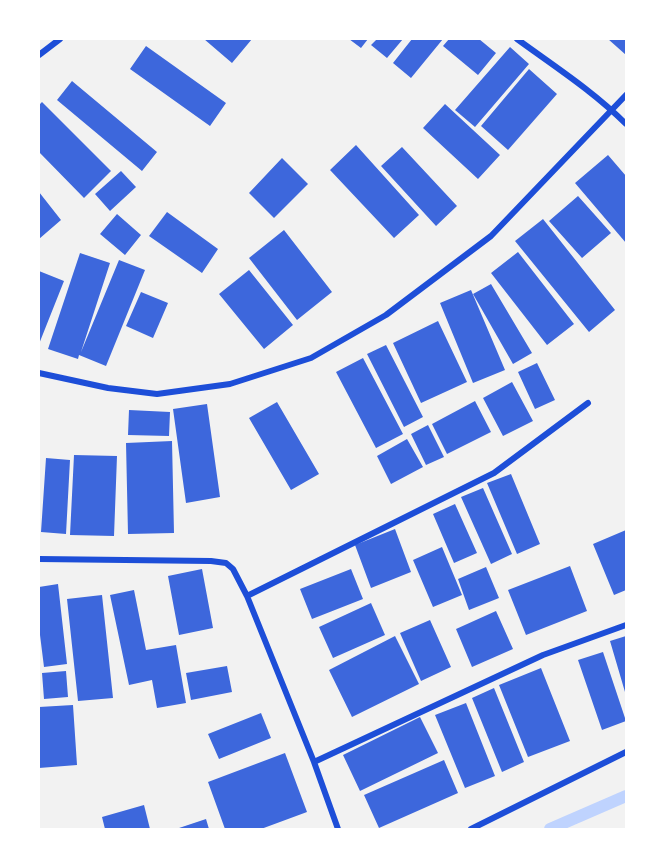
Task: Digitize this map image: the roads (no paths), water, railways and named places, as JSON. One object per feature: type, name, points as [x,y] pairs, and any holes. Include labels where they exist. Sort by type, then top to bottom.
[{"type":"street","points":[[39,56],[60,39]]},
{"type":"street","points":[[517,39],[576,81],[626,124]]},
{"type":"street","points":[[39,373],[108,388],[157,394],[230,384],[311,358],[386,315],[491,236],[626,94]]},
{"type":"street","points":[[247,596],[494,473],[588,404]]},
{"type":"street","points":[[39,560],[211,561],[226,563],[233,569],[247,596],[314,762],[338,829]]},
{"type":"street","points":[[314,762],[543,655],[626,625]]},
{"type":"street","points":[[471,829],[626,752]]},
{"type":"waterway","points":[[550,829],[626,796]]}]
